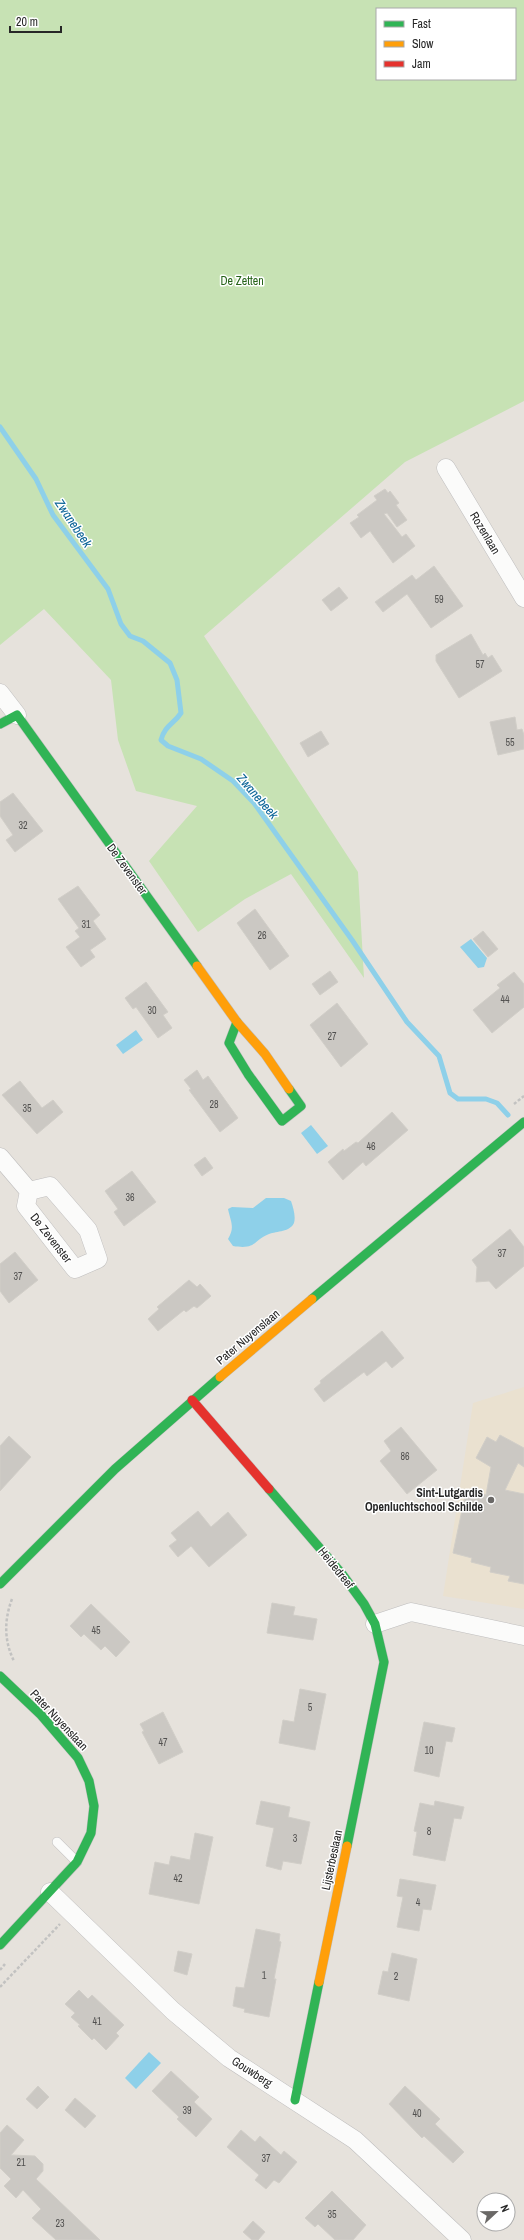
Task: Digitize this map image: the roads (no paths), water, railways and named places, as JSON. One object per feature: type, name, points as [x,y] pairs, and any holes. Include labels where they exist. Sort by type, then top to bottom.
[{"type":"street","name":"Rozenlaan","points":[[446,468],[524,598]]},
{"type":"street","name":"De Zevenster","points":[[0,693],[237,1022],[264,1054],[301,1106],[282,1120],[248,1074],[229,1043],[237,1022]]},
{"type":"street","points":[[0,724],[17,715]]},
{"type":"street","name":"Pater Nuyenslaan","points":[[0,1584],[116,1469],[192,1400],[524,1122]]},
{"type":"street","points":[[0,1157],[29,1191]]},
{"type":"street","name":"De Zevenster","points":[[50,1186],[88,1230],[98,1259],[75,1269],[26,1206],[29,1191],[50,1186]]},
{"type":"street","name":"Heidedreef","points":[[192,1400],[342,1574],[364,1604],[375,1624]]},
{"type":"street","points":[[375,1624],[411,1612],[524,1636]]},
{"type":"street","name":"Lijsterbeslaan","points":[[295,2100],[384,1662],[375,1624]]},
{"type":"street","name":"Pater Nuyenslaan","points":[[0,1676],[60,1735],[79,1757],[88,1774],[94,1811],[93,1827],[86,1849],[77,1862],[0,1945]]},
{"type":"street","name":"Gouwberg","points":[[50,1892],[173,2011],[229,2058],[355,2140],[462,2240]]},
{"type":"lane","points":[[57,1842],[77,1862]]},
{"type":"water","points":[[471,939],[487,958],[484,967],[478,968],[460,947]]},
{"type":"water","points":[[136,1030],[143,1040],[123,1054],[116,1045]]},
{"type":"water","points":[[311,1125],[328,1146],[317,1154],[301,1133]]},
{"type":"water","points":[[266,1198],[284,1198],[291,1201],[295,1217],[292,1226],[286,1230],[264,1236],[251,1246],[233,1246],[228,1239],[232,1228],[228,1209],[232,1207],[253,1208]]},
{"type":"water","points":[[149,2052],[161,2063],[136,2089],[125,2078]]},
{"type":"waterway","name":"Zwanebeek","points":[[0,427],[36,479],[53,515],[108,589],[121,624],[130,636],[143,641],[170,663],[177,680],[181,713],[167,728],[161,740],[168,746],[201,759],[233,781],[254,803],[352,940],[407,1022],[439,1056],[450,1093],[458,1099],[486,1099],[497,1103],[508,1115]]},
{"type":"place","name":"Sint-Lutgardis Openluchtschool Schilde","points":[[491,1500]]},
{"type":"park label","name":"De Zetten","points":[[242,281]]}]
